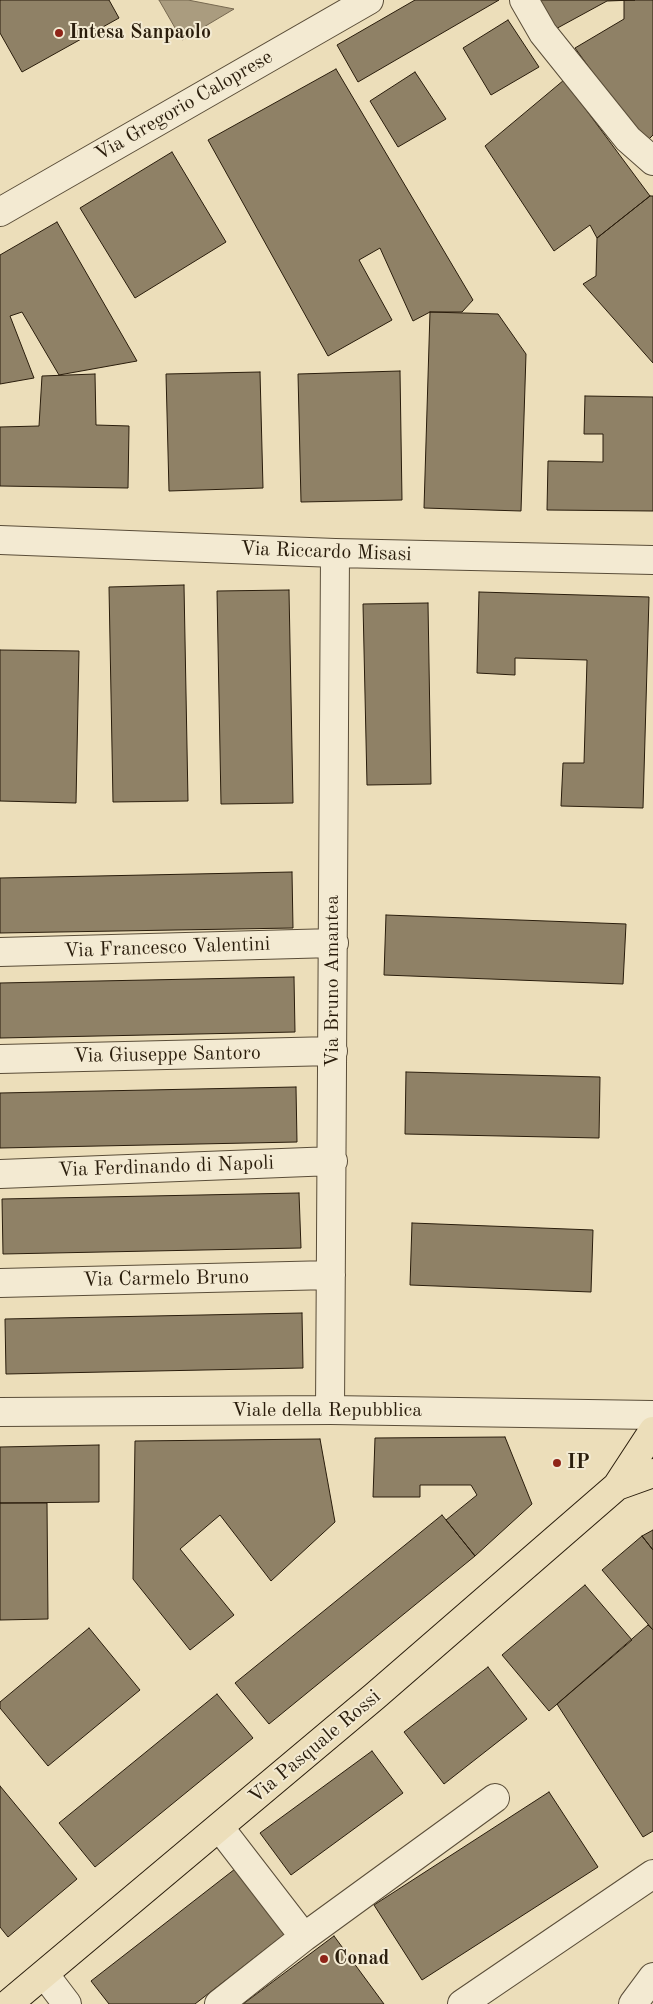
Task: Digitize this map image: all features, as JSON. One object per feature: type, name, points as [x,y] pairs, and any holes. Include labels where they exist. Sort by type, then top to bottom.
[{"type":"main road","name":"Via Pasquale Rossi","points":[[8,2004],[220,1828],[617,1486],[653,1431]]},
{"type":"main road","name":"Via Pasquale Rossi","points":[[617,1486],[653,1473]]},
{"type":"street","name":"Via Gregorio Caloprese","points":[[0,212],[369,0]]},
{"type":"street","points":[[524,0],[542,33],[622,131],[653,161]]},
{"type":"street","name":"Via Riccardo Misasi","points":[[0,540],[335,552],[653,560]]},
{"type":"street","name":"Via Bruno Amantea","points":[[330,1410],[335,552]]},
{"type":"street","name":"Via Francesco Valentini","points":[[0,952],[334,943]]},
{"type":"street","name":"Via Giuseppe Santoro","points":[[0,1059],[333,1051]]},
{"type":"street","name":"Via Ferdinando di Napoli","points":[[0,1174],[332,1161]]},
{"type":"street","name":"Via Carmelo Bruno","points":[[0,1284],[331,1275]]},
{"type":"street","name":"Viale della Repubblica","points":[[0,1412],[330,1410],[653,1415]]},
{"type":"street","points":[[219,2004],[304,1937],[495,1798]]},
{"type":"street","points":[[220,1828],[304,1937]]},
{"type":"street","points":[[462,2004],[653,1874]]},
{"type":"street","points":[[45,1975],[67,2004]]},
{"type":"street","points":[[633,2004],[653,1977]]},
{"type":"shaded area","points":[[159,0],[188,0],[234,9],[182,40]]},
{"type":"building","points":[[0,0],[109,0],[119,18],[22,72],[0,33]]},
{"type":"building","points":[[415,0],[499,0],[358,82],[337,45]]},
{"type":"building","points":[[537,0],[635,0],[607,1],[552,31]]},
{"type":"building","points":[[624,0],[653,0],[653,135],[644,144],[575,48],[624,19]]},
{"type":"building","points":[[508,20],[539,67],[491,95],[463,48]]},
{"type":"building","points":[[336,69],[473,300],[462,312],[430,312],[413,321],[380,248],[359,260],[392,320],[328,356],[208,140]]},
{"type":"building","points":[[415,72],[446,119],[398,147],[370,101]]},
{"type":"building","points":[[564,80],[650,196],[597,238],[590,225],[554,251],[485,146]]},
{"type":"building","points":[[172,152],[226,242],[135,298],[80,208]]},
{"type":"building","points":[[650,196],[653,196],[653,363],[583,284],[596,276],[597,238]]},
{"type":"building","points":[[57,222],[137,361],[59,375],[22,312],[10,316],[34,378],[0,384],[0,255]]},
{"type":"building","points":[[430,312],[498,314],[526,354],[521,511],[424,508]]},
{"type":"building","points":[[400,371],[402,500],[301,502],[298,374]]},
{"type":"building","points":[[260,372],[263,488],[169,491],[166,374]]},
{"type":"building","points":[[95,374],[96,425],[129,426],[128,488],[0,486],[0,427],[39,426],[42,376]]},
{"type":"building","points":[[585,396],[653,397],[653,511],[547,510],[548,461],[603,462],[603,434],[584,434]]},
{"type":"building","points":[[184,585],[188,801],[113,802],[109,587]]},
{"type":"building","points":[[289,590],[293,803],[221,804],[217,591]]},
{"type":"building","points":[[479,592],[649,597],[643,808],[561,806],[563,763],[584,763],[587,660],[515,658],[515,675],[477,673]]},
{"type":"building","points":[[428,603],[431,784],[367,785],[363,604]]},
{"type":"building","points":[[0,650],[79,651],[76,803],[0,801]]},
{"type":"building","points":[[292,872],[293,928],[0,933],[0,878]]},
{"type":"building","points":[[386,915],[626,924],[623,984],[384,975]]},
{"type":"building","points":[[294,977],[295,1032],[0,1038],[0,983]]},
{"type":"building","points":[[406,1072],[600,1077],[599,1138],[405,1134]]},
{"type":"building","points":[[296,1087],[297,1142],[0,1148],[0,1093]]},
{"type":"building","points":[[299,1193],[301,1248],[3,1254],[2,1199]]},
{"type":"building","points":[[412,1223],[593,1230],[591,1292],[410,1285]]},
{"type":"building","points":[[302,1313],[303,1368],[6,1374],[5,1319]]},
{"type":"building","points":[[505,1437],[532,1504],[475,1556],[446,1520],[477,1495],[471,1485],[420,1485],[420,1497],[373,1497],[375,1438]]},
{"type":"building","points":[[320,1439],[335,1522],[271,1581],[220,1515],[180,1549],[234,1615],[190,1650],[133,1579],[135,1441]]},
{"type":"building","points":[[99,1445],[99,1502],[0,1503],[0,1447]]},
{"type":"building","points":[[0,1503],[47,1503],[48,1619],[0,1620]]},
{"type":"building","points":[[442,1515],[475,1556],[269,1724],[235,1683]]},
{"type":"building","points":[[653,1530],[653,1550],[642,1536]]},
{"type":"building","points":[[642,1536],[653,1550],[653,1630],[602,1570]]},
{"type":"building","points":[[585,1585],[632,1640],[549,1711],[502,1655]]},
{"type":"building","points":[[648,1625],[653,1630],[653,1831],[643,1837],[557,1704]]},
{"type":"building","points":[[89,1628],[140,1690],[48,1766],[0,1708],[0,1702]]},
{"type":"building","points":[[488,1667],[527,1719],[444,1784],[404,1732]]},
{"type":"building","points":[[217,1694],[253,1738],[95,1867],[59,1823]]},
{"type":"building","points":[[372,1751],[403,1793],[291,1875],[260,1833]]},
{"type":"building","points":[[0,1786],[77,1879],[8,1937],[0,1927]]},
{"type":"building","points":[[549,1792],[598,1867],[422,1980],[374,1905]]},
{"type":"building","points":[[235,1869],[285,1934],[195,2004],[109,2004],[91,1981]]},
{"type":"building","points":[[334,1936],[384,2004],[243,2004]]},
{"type":"place","name":"Intesa Sanpaolo","points":[[59,33]]},
{"type":"place","name":"IP","points":[[557,1463]]},
{"type":"place","name":"Conad","points":[[324,1959]]}]
